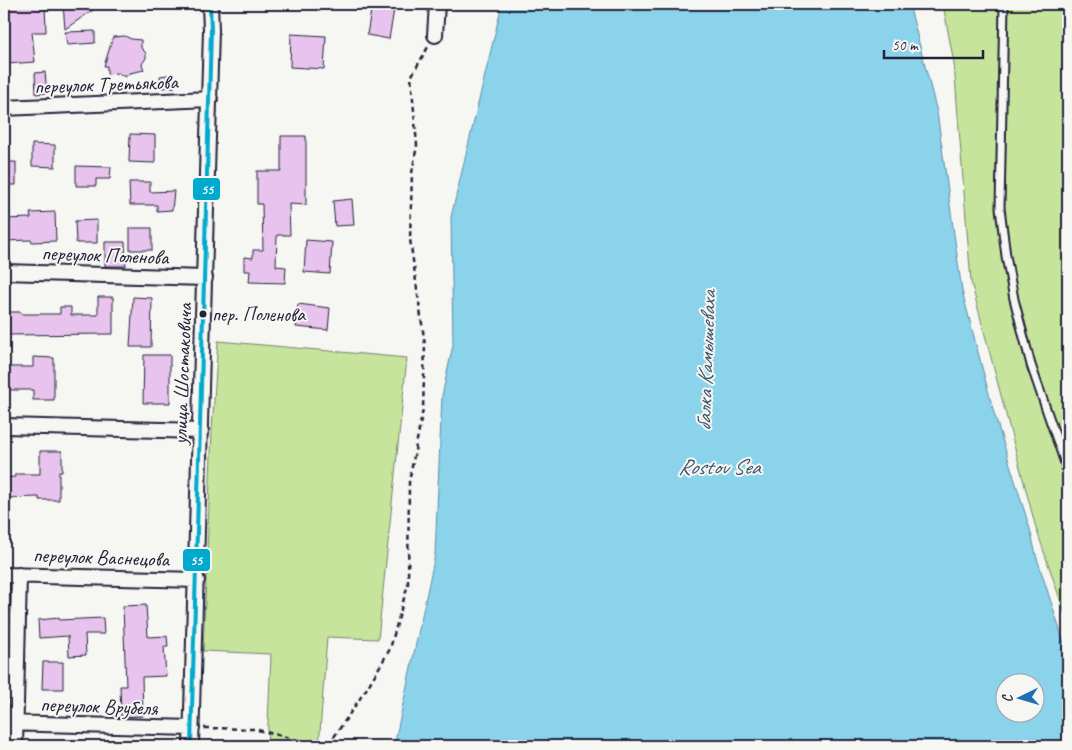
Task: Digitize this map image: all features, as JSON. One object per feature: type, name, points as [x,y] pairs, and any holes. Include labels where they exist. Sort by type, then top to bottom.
[{"type":"street","name":"улица Шостаковича","points":[[191,746],[210,99],[210,4]]},
{"type":"street","points":[[434,35],[437,4]]},
{"type":"street","name":"переулок Третьякова","points":[[4,108],[210,99]]},
{"type":"street","name":"переулок Поленова","points":[[4,272],[205,278]]},
{"type":"street","points":[[4,426],[201,431]]},
{"type":"street","name":"переулок Васнецова","points":[[4,575],[196,580]]},
{"type":"street","points":[[15,746],[10,723],[19,575]]},
{"type":"street","name":"переулок Врубеля","points":[[10,723],[192,728]]},
{"type":"lane","points":[[1004,4],[1000,208],[1006,256],[1014,299],[1031,365],[1068,472]]},
{"type":"path","points":[[335,746],[334,738],[390,649],[408,584],[409,482],[423,409],[425,345],[410,239],[412,173],[417,145],[411,77],[434,35]]},
{"type":"path","points":[[192,728],[254,729],[322,746]]},
{"type":"green space","points":[[943,4],[1068,4],[1068,623],[1036,528],[971,282],[954,64]]},
{"type":"green space","points":[[218,341],[407,358],[378,639],[327,637],[319,746],[267,746],[271,654],[203,651],[212,430]]},
{"type":"water","name":"Rostov Sea","points":[[502,4],[909,4],[937,112],[962,291],[994,413],[1068,655],[1068,746],[394,746],[435,555],[442,396],[453,345],[451,217]]},
{"type":"building","points":[[45,4],[46,32],[32,32],[35,62],[6,64],[4,5]]},
{"type":"building","points":[[63,4],[102,4],[65,29]]},
{"type":"building","points":[[372,4],[395,4],[389,39],[367,35]]},
{"type":"building","points":[[95,31],[95,43],[67,45],[65,32]]},
{"type":"building","points":[[291,34],[326,36],[324,69],[290,67]]},
{"type":"building","points":[[125,36],[141,40],[141,48],[146,53],[146,58],[142,64],[144,70],[130,73],[125,77],[118,73],[107,74],[107,66],[104,66],[113,37]]},
{"type":"building","points":[[45,72],[47,93],[36,94],[35,73]]},
{"type":"building","points":[[174,74],[175,87],[162,88],[160,76]]},
{"type":"building","points":[[130,134],[155,135],[155,163],[129,162]]},
{"type":"building","points":[[281,136],[306,136],[306,205],[289,204],[290,235],[277,235],[276,266],[286,267],[285,283],[249,282],[250,271],[244,271],[244,257],[253,258],[253,250],[263,250],[262,204],[257,204],[257,171],[281,171]]},
{"type":"building","points":[[32,144],[55,145],[55,167],[32,166]]},
{"type":"building","points":[[4,162],[16,162],[16,185],[4,185]]},
{"type":"building","points":[[76,166],[111,167],[110,179],[96,179],[96,186],[76,186]]},
{"type":"building","points":[[129,182],[150,182],[150,192],[174,191],[172,210],[157,211],[157,205],[130,205]]},
{"type":"building","points":[[352,199],[354,225],[335,226],[333,201]]},
{"type":"building","points":[[55,212],[56,241],[4,241],[4,219],[31,218],[30,213]]},
{"type":"building","points":[[97,220],[97,243],[76,243],[75,221]]},
{"type":"building","points":[[130,228],[152,228],[152,250],[130,250]]},
{"type":"building","points":[[306,240],[332,242],[330,274],[304,272]]},
{"type":"building","points":[[105,242],[125,242],[126,266],[105,266]]},
{"type":"building","points":[[98,297],[113,297],[113,334],[4,335],[4,312],[60,314],[60,307],[71,307],[71,315],[98,315]]},
{"type":"building","points":[[133,297],[152,298],[151,347],[130,347]]},
{"type":"building","points":[[298,304],[330,308],[328,330],[296,327]]},
{"type":"building","points":[[144,355],[170,355],[170,403],[143,403]]},
{"type":"building","points":[[33,357],[54,358],[54,400],[33,400],[33,390],[4,390],[4,367],[33,367]]},
{"type":"building","points":[[40,451],[62,451],[62,472],[59,472],[59,500],[39,500],[39,497],[4,498],[4,478],[15,477],[15,474],[40,474]]},
{"type":"building","points":[[146,605],[148,637],[167,636],[168,647],[164,647],[166,676],[142,677],[143,716],[121,717],[120,686],[126,686],[123,606]]},
{"type":"building","points":[[59,618],[59,620],[103,618],[104,634],[85,634],[86,655],[69,656],[68,636],[39,638],[38,620]]},
{"type":"building","points":[[43,662],[63,662],[63,689],[42,689]]},
{"type":"transit line","name":"55","points":[[191,746],[211,30],[210,4]]},
{"type":"place","name":"пер. Поленова","points":[[203,314]]},
{"type":"water label","name":"балка Камышеваха","points":[[705,361]]}]
